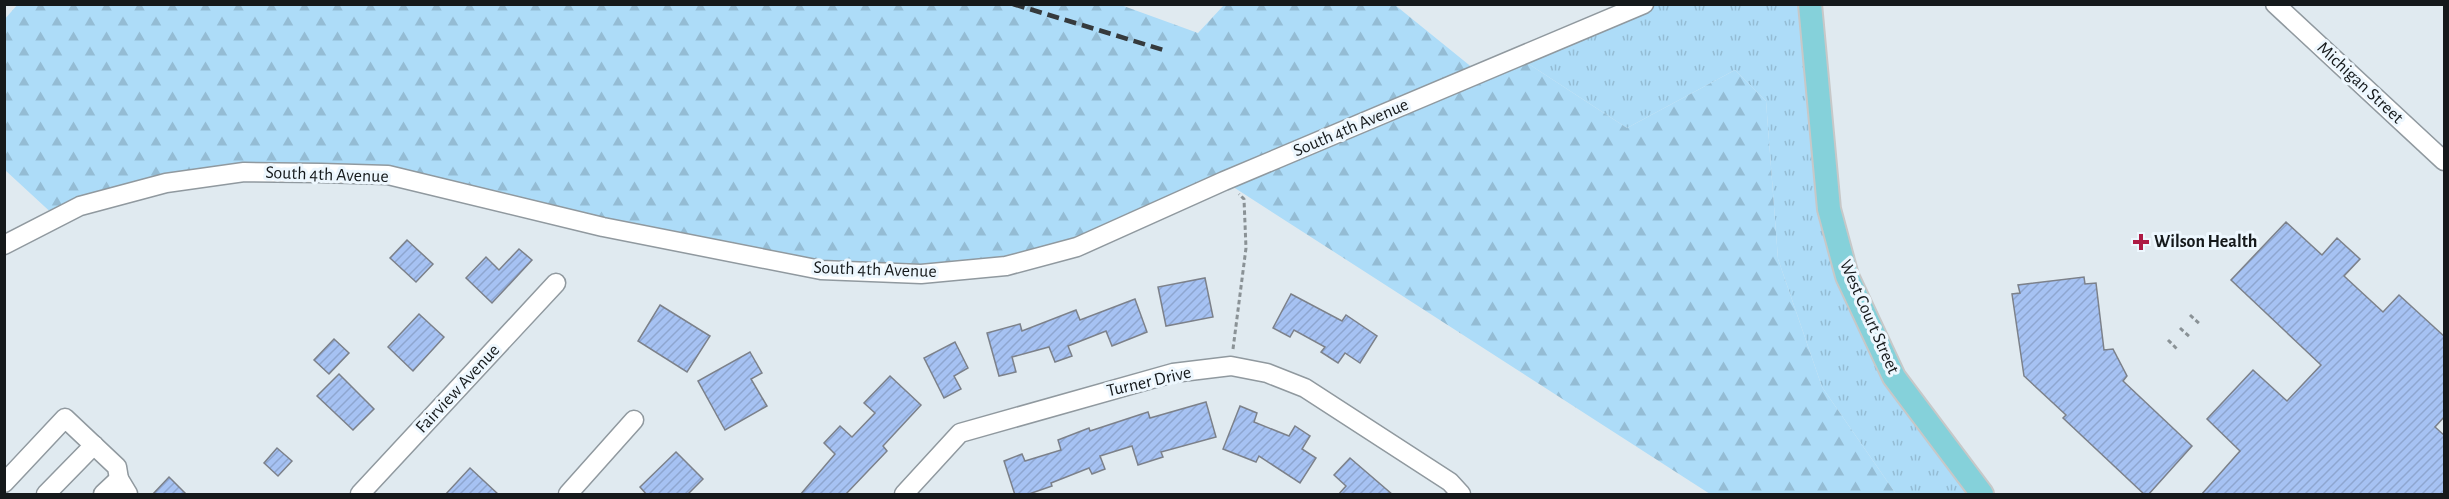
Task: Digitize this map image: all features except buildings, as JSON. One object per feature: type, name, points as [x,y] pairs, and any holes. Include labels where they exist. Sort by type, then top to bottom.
[{"type":"main road","name":"West Court Street","points":[[1810,4],[1829,209],[1847,276],[1894,376],[1982,495]]},
{"type":"street","name":"South 4th Avenue","points":[[4,244],[80,206],[166,183],[243,172],[388,176],[603,227],[821,270],[921,274],[1006,266],[1077,247],[1224,181],[1644,4]]},
{"type":"street","name":"Michigan Street","points":[[2275,4],[2445,161]]},
{"type":"street","name":"Fairview Avenue","points":[[360,495],[556,283]]},
{"type":"street","name":"Turner Drive","points":[[904,495],[960,433],[1173,373],[1231,366],[1267,373],[1305,388],[1450,482],[1461,495]]},
{"type":"street","points":[[4,483],[65,418],[117,467],[123,487],[104,495]]},
{"type":"street","points":[[568,495],[634,420]]},
{"type":"street","points":[[46,495],[94,444]]},
{"type":"path","points":[[1224,181],[1244,199],[1246,248],[1231,366]]},
{"type":"path","points":[[2190,315],[2201,325]]},
{"type":"path","points":[[2180,328],[2190,338]]},
{"type":"path","points":[[2168,340],[2178,350]]},
{"type":"green space","points":[[18,4],[1118,4],[1198,33],[1224,5],[1395,5],[1479,73],[1518,57],[1627,128],[1735,70],[1766,101],[1778,259],[1822,387],[1896,494],[1710,494],[1224,181],[1006,266],[821,270],[388,175],[243,172],[57,218],[5,170],[4,20]]},
{"type":"green space","points":[[1644,5],[1810,5],[1829,209],[1894,377],[1982,494],[1896,494],[1822,387],[1778,259],[1766,101],[1735,70],[1627,128],[1518,57]]},
{"type":"railway","points":[[1013,4],[1167,51]]},
{"type":"place","name":"Wilson Health","points":[[2141,242]]}]
